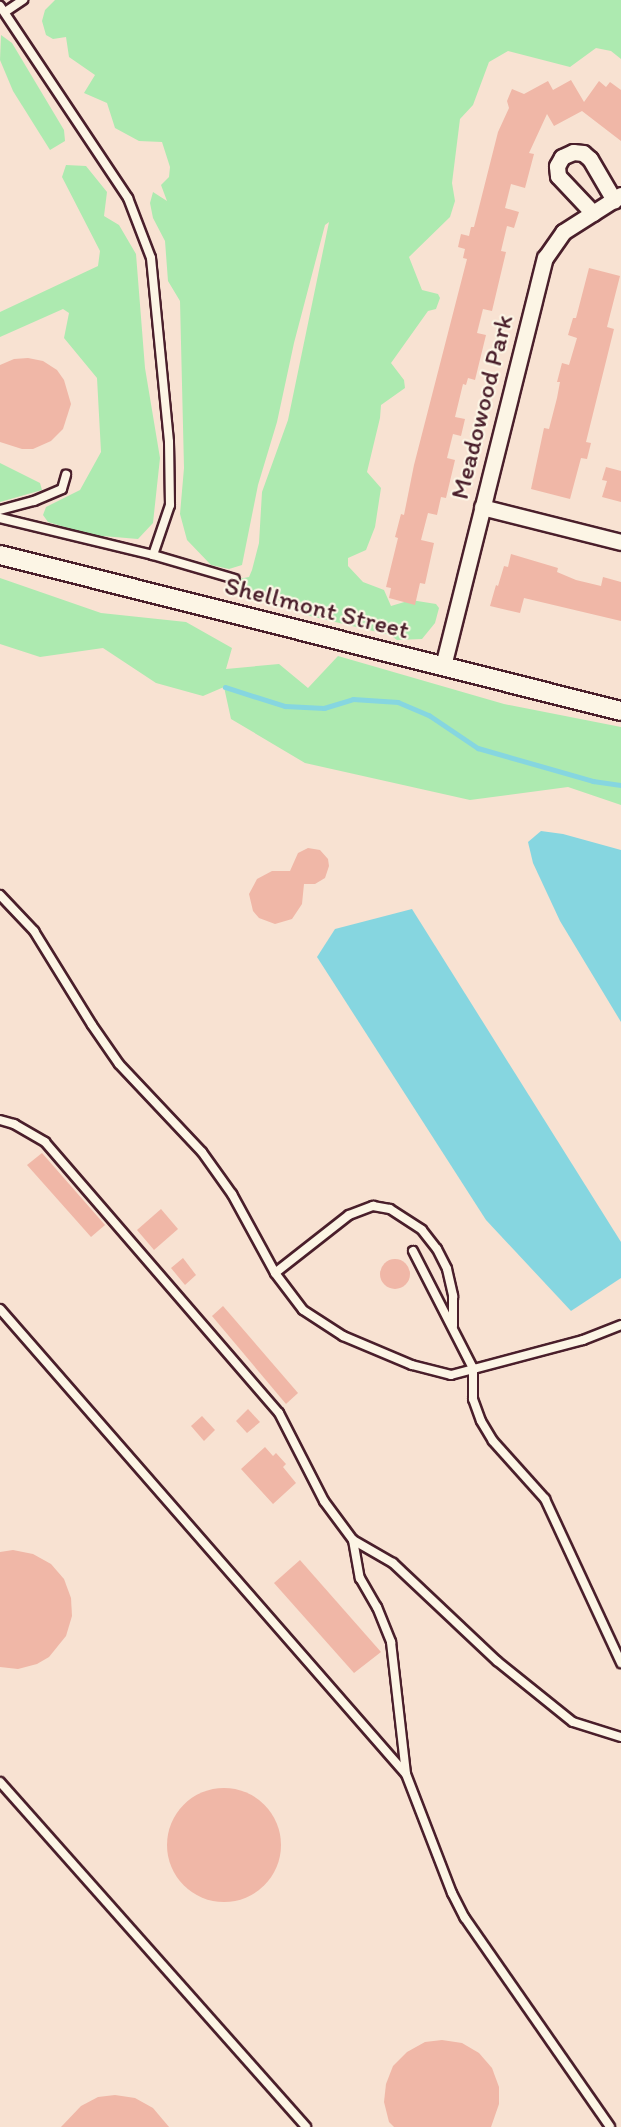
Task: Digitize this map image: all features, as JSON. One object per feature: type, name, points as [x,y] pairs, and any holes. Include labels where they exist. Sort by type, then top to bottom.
[{"type":"street","points":[[593,213],[558,176],[557,166],[562,157],[573,152],[583,153],[590,159],[617,198]]},
{"type":"street","name":"Meadowood Park","points":[[443,666],[545,258],[557,237],[617,198]]},
{"type":"street","points":[[482,507],[621,542]]},
{"type":"street","name":"Shellmont Street","points":[[0,555],[621,711]]},
{"type":"lane","points":[[22,0],[2,9],[128,198],[152,258],[169,442],[170,494],[170,505],[153,555]]},
{"type":"lane","points":[[0,510],[34,501],[62,489],[66,475]]},
{"type":"lane","points":[[0,518],[153,555],[235,579]]},
{"type":"lane","points":[[0,895],[34,931],[119,1064],[202,1152],[232,1194],[275,1273],[303,1310],[343,1336],[412,1365],[451,1375],[584,1340],[621,1325]]},
{"type":"lane","points":[[0,1120],[14,1124],[45,1142],[279,1413],[324,1501],[352,1540],[360,1578],[377,1607],[391,1642],[406,1774],[452,1893],[465,1918],[610,2127]]},
{"type":"lane","points":[[275,1273],[349,1215],[373,1206],[390,1209],[405,1216],[422,1230],[437,1249],[447,1269],[453,1296],[453,1328]]},
{"type":"lane","points":[[414,1251],[473,1368],[473,1399],[481,1421],[493,1441],[545,1499],[621,1663]]},
{"type":"lane","points":[[0,1309],[406,1774]]},
{"type":"lane","points":[[352,1540],[393,1563],[497,1661],[573,1722],[621,1737]]},
{"type":"lane","points":[[0,1782],[306,2127]]},
{"type":"green space","points":[[55,0],[621,0],[621,59],[611,51],[596,48],[570,67],[508,51],[489,62],[473,105],[460,119],[452,183],[455,201],[450,217],[409,257],[422,290],[438,294],[440,298],[436,309],[428,311],[391,363],[404,380],[405,388],[381,405],[367,472],[381,488],[375,527],[366,550],[348,558],[348,566],[363,582],[384,590],[391,606],[411,600],[436,604],[439,608],[435,623],[422,639],[397,640],[390,635],[310,616],[270,596],[233,590],[239,579],[249,577],[252,570],[259,543],[262,492],[288,420],[329,222],[325,225],[294,343],[277,422],[258,485],[242,565],[229,569],[211,565],[187,540],[180,514],[184,468],[180,301],[168,281],[165,241],[153,218],[150,203],[153,192],[167,201],[161,185],[169,177],[170,167],[162,142],[139,141],[115,128],[107,103],[84,93],[95,75],[69,57],[66,37],[53,39],[46,35],[42,21],[45,10]]},
{"type":"green space","points":[[1,35],[12,43],[64,130],[65,141],[50,150],[13,91],[0,60]]},
{"type":"green space","points":[[66,165],[86,166],[107,192],[104,216],[119,225],[136,254],[145,368],[160,458],[153,523],[138,539],[91,535],[48,522],[43,515],[46,507],[80,490],[101,452],[97,378],[64,338],[69,313],[63,309],[0,337],[0,312],[98,266],[100,251],[62,177]]},
{"type":"green space","points":[[0,463],[40,483],[42,490],[0,502]]},
{"type":"green space","points":[[0,578],[101,613],[186,622],[232,648],[226,669],[279,664],[308,688],[338,656],[504,704],[621,727],[621,805],[568,787],[470,800],[305,763],[231,719],[224,687],[203,696],[156,683],[103,648],[40,657],[0,644]]},
{"type":"water","points":[[541,831],[563,834],[621,850],[621,1022],[560,921],[533,863],[528,842]]},
{"type":"water","points":[[412,909],[621,1242],[621,1278],[571,1311],[486,1220],[317,957],[335,929]]},
{"type":"building","points":[[571,80],[584,102],[599,81],[606,87],[610,82],[621,90],[621,141],[582,111],[554,126],[547,114],[529,153],[534,154],[525,188],[511,184],[505,208],[519,212],[514,228],[507,226],[501,251],[506,252],[492,311],[483,309],[477,333],[486,335],[475,380],[468,378],[466,385],[463,384],[455,417],[465,419],[461,436],[453,434],[447,458],[455,460],[446,498],[441,497],[437,515],[428,513],[421,540],[434,543],[425,584],[420,583],[415,605],[389,598],[391,588],[386,587],[398,538],[395,537],[401,514],[404,515],[414,465],[467,259],[463,258],[465,249],[458,247],[461,234],[469,236],[471,227],[474,227],[498,132],[509,108],[507,101],[512,89],[524,94],[548,81],[553,90]]},
{"type":"building","points":[[589,268],[620,276],[607,327],[614,329],[586,442],[591,443],[587,459],[581,458],[570,499],[531,489],[544,428],[549,429],[557,398],[560,382],[557,382],[562,363],[569,365],[577,338],[568,335],[573,318],[576,318]]},
{"type":"building","points":[[28,358],[43,361],[57,370],[64,380],[71,404],[63,429],[51,441],[33,449],[22,449],[0,442],[0,365],[14,359]]},
{"type":"building","points":[[606,467],[621,471],[621,502],[602,497],[607,481],[602,480]]},
{"type":"building","points":[[511,554],[558,568],[557,572],[576,580],[601,586],[603,577],[621,582],[621,621],[524,598],[520,613],[490,606],[496,585],[498,586],[504,566],[508,567]]},
{"type":"building","points":[[308,848],[320,850],[328,859],[329,866],[325,878],[315,884],[304,884],[302,904],[292,919],[275,924],[259,918],[253,911],[249,894],[257,879],[272,871],[290,871],[298,853]]},
{"type":"building","points":[[42,1153],[105,1225],[91,1237],[27,1165]]},
{"type":"building","points":[[161,1209],[178,1229],[154,1250],[137,1230]]},
{"type":"building","points":[[183,1258],[196,1275],[185,1285],[171,1268]]},
{"type":"building","points":[[395,1259],[406,1263],[410,1274],[406,1285],[395,1289],[384,1285],[380,1274],[384,1263]]},
{"type":"building","points":[[223,1306],[298,1393],[286,1404],[212,1316]]},
{"type":"building","points":[[248,1409],[260,1422],[247,1433],[236,1421]]},
{"type":"building","points":[[202,1416],[215,1430],[204,1441],[191,1426]]},
{"type":"building","points":[[265,1447],[273,1456],[276,1453],[286,1464],[283,1467],[296,1483],[273,1504],[241,1469]]},
{"type":"building","points":[[13,1550],[33,1554],[51,1564],[64,1579],[71,1598],[72,1616],[66,1636],[49,1657],[37,1664],[18,1669],[0,1667],[0,1552]]},
{"type":"building","points":[[300,1560],[381,1652],[354,1673],[274,1583]]},
{"type":"building","points":[[224,1788],[246,1792],[265,1804],[277,1823],[281,1845],[277,1867],[265,1886],[246,1898],[224,1902],[202,1898],[183,1886],[171,1867],[167,1845],[171,1823],[183,1804],[202,1792]]},
{"type":"building","points":[[442,2040],[462,2043],[479,2053],[492,2068],[499,2087],[499,2104],[491,2127],[394,2127],[389,2122],[384,2102],[386,2084],[393,2066],[407,2052],[425,2042]]},
{"type":"building","points":[[115,2095],[135,2098],[153,2108],[169,2127],[61,2127],[81,2106],[98,2097]]},
{"type":"waterway","points":[[225,687],[285,706],[324,708],[353,699],[398,702],[429,715],[478,748],[593,781],[621,785]]}]
